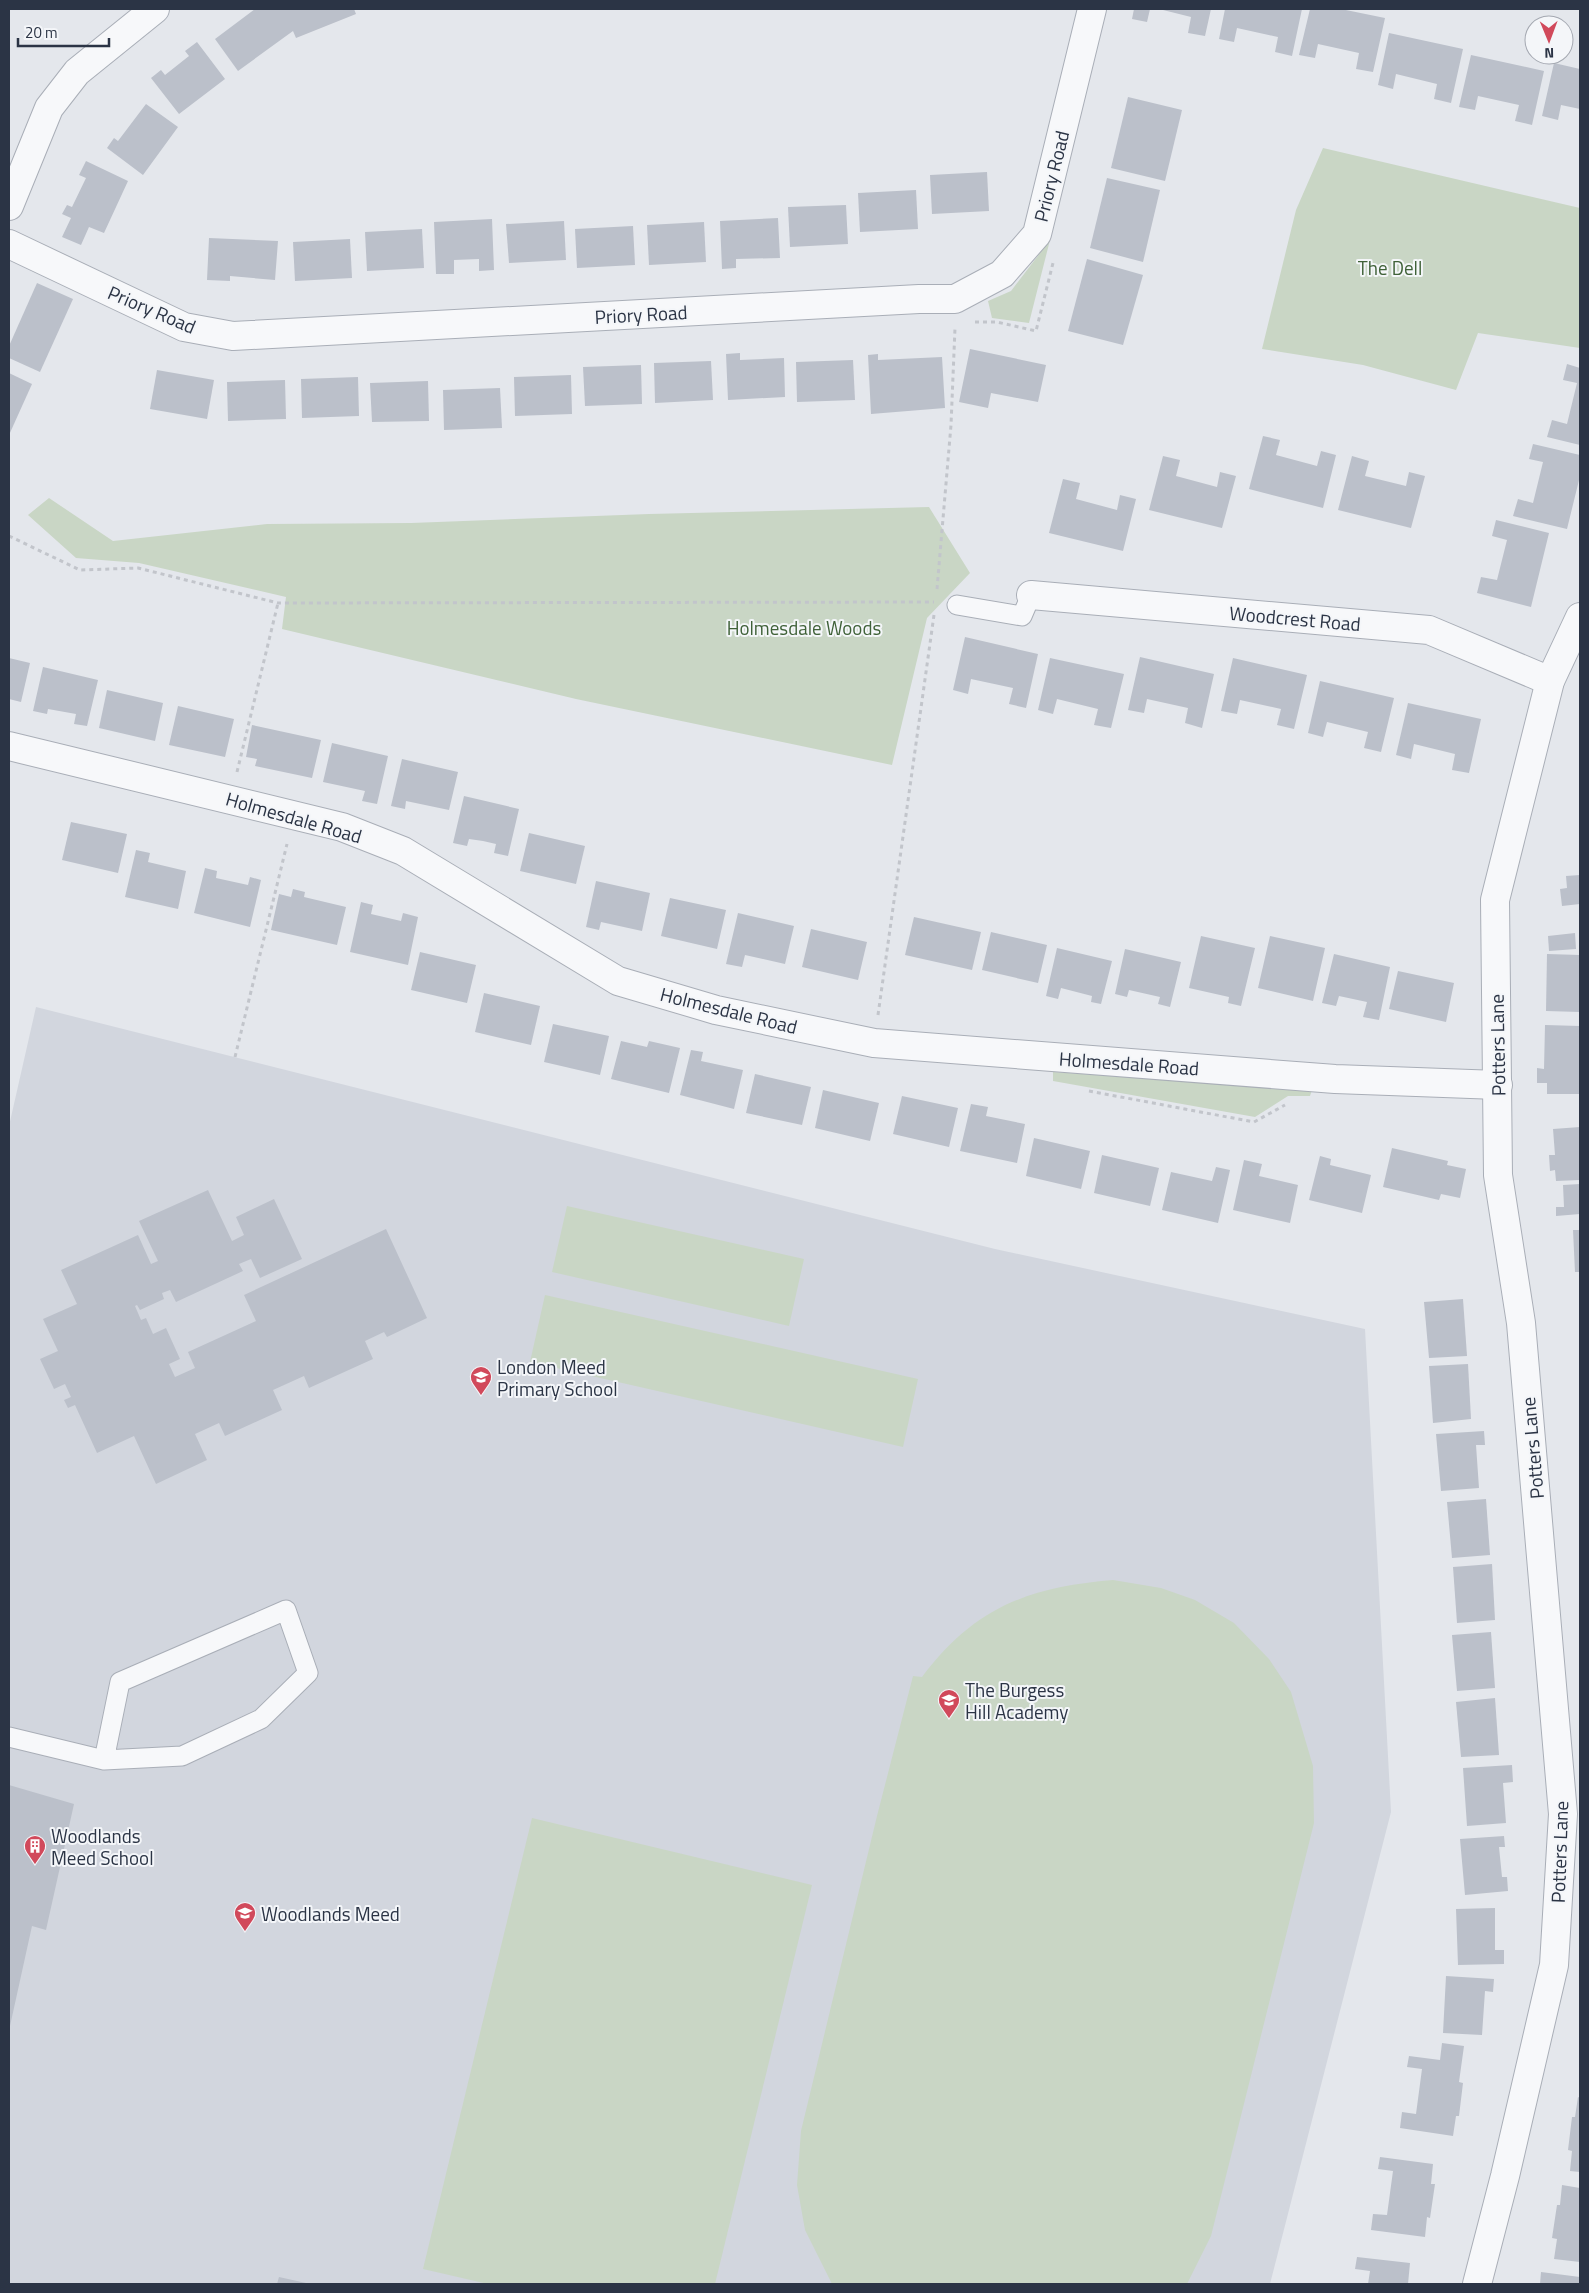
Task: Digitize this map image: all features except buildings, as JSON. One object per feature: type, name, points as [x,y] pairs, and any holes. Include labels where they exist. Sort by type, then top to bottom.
[{"type":"street","points":[[9,206],[49,108],[77,72],[155,9]]},
{"type":"street","name":"Priory Road","points":[[9,244],[184,327],[233,336],[899,300],[955,310],[1002,274],[1037,234],[1092,9]]},
{"type":"street","name":"Woodcrest Road","points":[[1031,595],[1429,630],[1550,681]]},
{"type":"street","name":"Potters Lane","points":[[1476,2284],[1505,2176],[1554,1965],[1563,1814],[1521,1323],[1498,1175],[1495,900],[1550,681],[1580,617]]},
{"type":"street","name":"Holmesdale Road","points":[[9,746],[342,826],[402,851],[618,981],[716,1010],[874,1043],[1334,1080],[1498,1085]]},
{"type":"lane","points":[[957,605],[1022,616],[1031,595]]},
{"type":"lane","points":[[9,1737],[104,1760],[182,1756],[261,1720],[308,1673],[286,1610],[120,1682],[104,1760]]},
{"type":"path","points":[[936,592],[951,425],[955,310],[1036,331],[1059,238],[1037,234]]},
{"type":"path","points":[[9,536],[80,570],[138,568],[278,603],[936,602],[957,605]]},
{"type":"path","points":[[874,1043],[936,602]]},
{"type":"path","points":[[231,798],[278,603]]},
{"type":"path","points":[[235,1057],[294,815]]},
{"type":"path","points":[[1081,1090],[1254,1122],[1293,1100]]},
{"type":"shaded area","points":[[36,1007],[995,1249],[1365,1329],[1391,1812],[1270,2284],[9,2284],[9,1126]]},
{"type":"green space","name":"The Dell","points":[[1323,148],[1580,208],[1580,348],[1478,333],[1456,390],[1363,365],[1262,349],[1296,210]]},
{"type":"green space","points":[[1050,240],[1029,323],[992,318],[988,301],[1011,291]]},
{"type":"green space","name":"Holmesdale Woods","points":[[49,498],[113,541],[267,524],[411,523],[649,514],[929,507],[970,573],[927,618],[892,765],[576,699],[282,629],[286,597],[139,563],[76,558],[28,515]]},
{"type":"green space","points":[[1053,1072],[1312,1090],[1310,1096],[1288,1096],[1255,1117],[1053,1081]]},
{"type":"green space","points":[[567,1206],[804,1259],[789,1326],[552,1272]]},
{"type":"green space","points":[[545,1295],[918,1379],[903,1447],[530,1362]]},
{"type":"green space","points":[[1113,1580],[1161,1588],[1195,1600],[1234,1623],[1269,1659],[1291,1692],[1313,1766],[1314,1823],[1211,2236],[1187,2284],[832,2284],[805,2230],[797,2185],[801,2131],[913,1676],[922,1677],[942,1653],[962,1634],[983,1618],[1005,1605],[1055,1588]]},
{"type":"green space","points":[[532,1818],[812,1885],[715,2284],[488,2284],[423,2269]]},
{"type":"place","name":"London Meed Primary School","points":[[481,1396]]},
{"type":"place","name":"The Burgess Hill Academy","points":[[949,1719]]},
{"type":"place","name":"Woodlands Meed School","points":[[35,1865]]},
{"type":"place","name":"Woodlands Meed","points":[[245,1932]]}]
